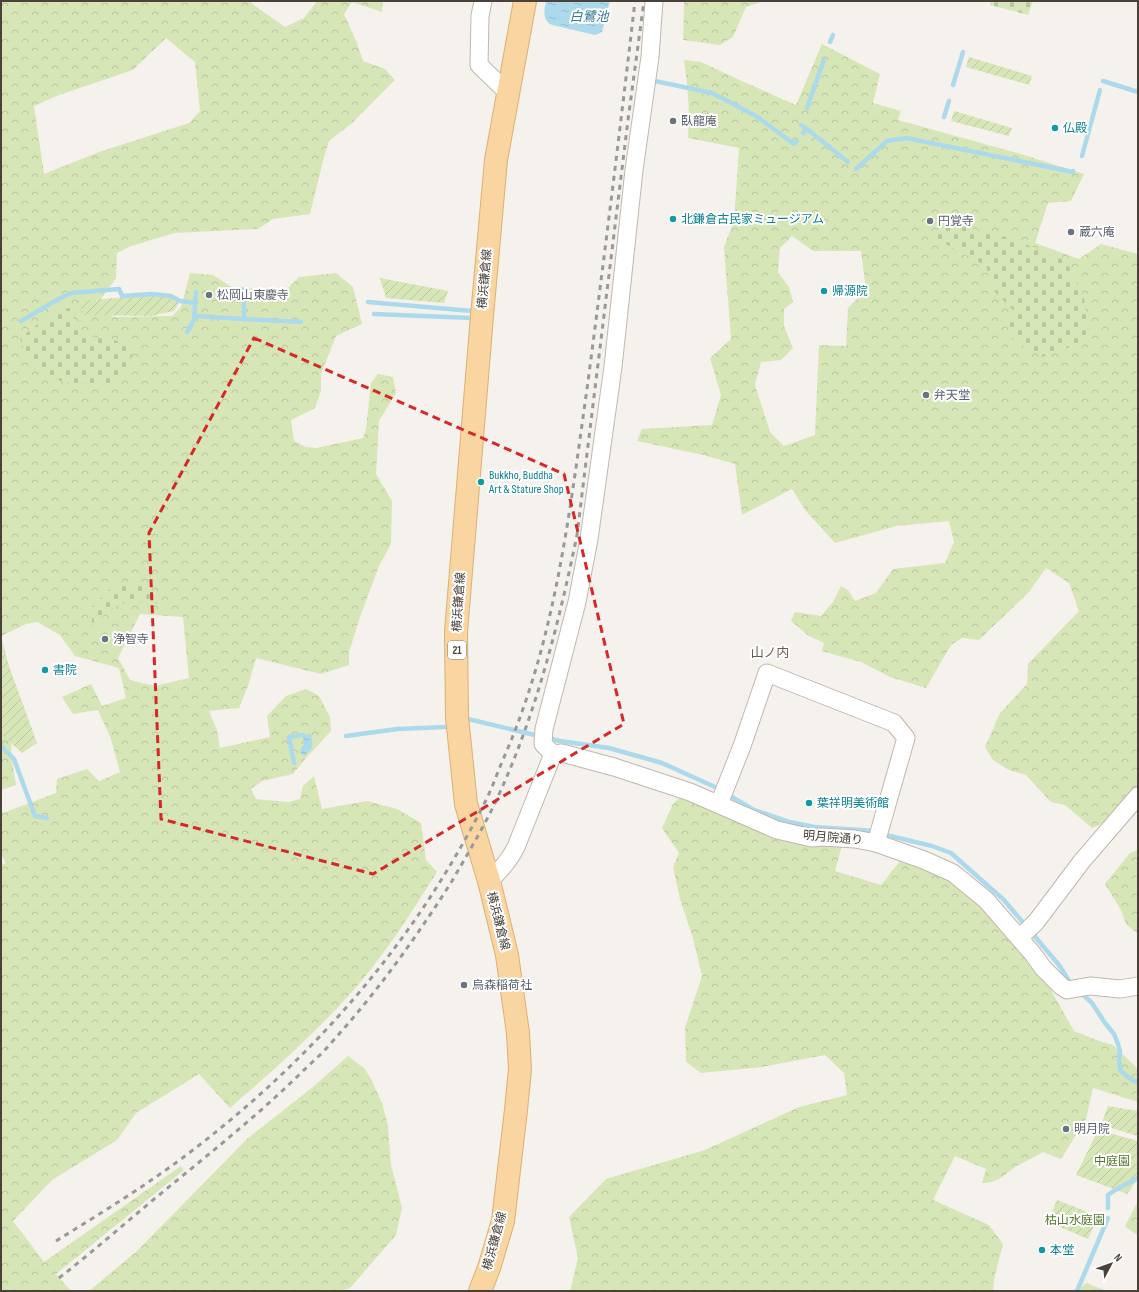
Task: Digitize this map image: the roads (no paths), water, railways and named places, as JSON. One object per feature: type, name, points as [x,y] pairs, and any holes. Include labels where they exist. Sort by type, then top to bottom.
[{"type":"main road","name":"横浜鎌倉線","points":[[480,1291],[489,1268],[503,1220],[520,1070],[518,1033],[507,955],[489,881],[466,804],[457,717],[456,632],[496,160],[525,1]]},
{"type":"street","points":[[483,1],[480,16],[479,65],[508,93]]},
{"type":"street","points":[[489,881],[501,870],[516,848],[547,742],[589,539],[613,367],[634,170],[650,57],[654,1]]},
{"type":"street","points":[[722,794],[742,746],[767,673],[894,724],[906,738],[878,835]]},
{"type":"street","name":"明月院通り","points":[[547,742],[562,753],[614,767],[690,792],[722,794],[777,830],[812,838],[822,837],[855,839],[878,835],[924,860],[953,872],[986,900],[1027,931],[1043,968],[1067,990],[1090,986],[1120,989],[1138,986]]},
{"type":"street","points":[[1027,931],[1074,871],[1138,796]]},
{"type":"water","name":"白鷺池","points":[[546,1],[610,1],[602,32],[595,35],[552,25],[545,18],[544,12]]},
{"type":"water","points":[[311,734],[312,746],[310,751],[304,756],[301,754],[300,750],[304,744],[303,735]]},
{"type":"waterway","points":[[830,42],[833,35]]},
{"type":"waterway","points":[[953,85],[963,52]]},
{"type":"waterway","points":[[807,108],[824,60]]},
{"type":"waterway","points":[[655,81],[712,93],[756,116],[794,144],[797,141]]},
{"type":"waterway","points":[[1103,81],[1138,92]]},
{"type":"waterway","points":[[1082,156],[1100,90]]},
{"type":"waterway","points":[[944,117],[949,101]]},
{"type":"waterway","points":[[801,125],[807,129]]},
{"type":"waterway","points":[[803,133],[807,129],[848,162]]},
{"type":"waterway","points":[[856,169],[887,141],[906,138],[1073,171]]},
{"type":"waterway","points":[[21,321],[71,293],[119,289],[122,296],[152,294],[171,296],[180,301],[196,303]]},
{"type":"waterway","points":[[240,289],[244,290],[244,319],[301,322]]},
{"type":"waterway","points":[[187,332],[194,320],[196,292]]},
{"type":"waterway","points":[[368,302],[472,311]]},
{"type":"waterway","points":[[374,314],[472,318]]},
{"type":"waterway","points":[[195,316],[244,319]]},
{"type":"waterway","points":[[468,719],[560,741],[609,748],[662,763],[715,787],[754,810],[789,822],[815,827],[875,831]]},
{"type":"waterway","points":[[346,736],[397,729],[446,727]]},
{"type":"waterway","points":[[294,763],[289,737],[303,735]]},
{"type":"waterway","points":[[1,746],[14,759],[35,816],[47,818]]},
{"type":"waterway","points":[[882,834],[932,846],[951,853],[1004,900],[1026,926]]},
{"type":"waterway","points":[[1031,932],[1059,965],[1071,984]]},
{"type":"waterway","points":[[1080,992],[1092,1003],[1114,1034],[1120,1051],[1120,1070],[1129,1078],[1138,1083]]},
{"type":"waterway","points":[[1108,1208],[1108,1195],[1138,1178]]},
{"type":"waterway","points":[[1077,1291],[1108,1218]]},
{"type":"railway","points":[[56,1241],[140,1188],[189,1153],[235,1116],[278,1078],[319,1037],[357,995],[393,950],[426,903],[457,854],[488,796],[522,711],[537,666],[549,621],[567,529],[612,195],[635,1]]},
{"type":"railway","points":[[59,1278],[248,1122],[329,1046],[365,1004],[424,923],[452,881],[480,833],[495,803],[534,705],[562,604],[577,535],[644,1]]},
{"type":"place","name":"臥龍庵","points":[[673,121]]},
{"type":"place","name":"仏殿","points":[[1055,128]]},
{"type":"place","name":"北鎌倉古民家ミュージアム","points":[[673,219]]},
{"type":"place","name":"円覚寺","points":[[930,221]]},
{"type":"place","name":"蔵六庵","points":[[1071,232]]},
{"type":"place","name":"帰源院","points":[[824,291]]},
{"type":"place","name":"松岡山東慶寺","points":[[209,295]]},
{"type":"place","name":"弁天堂","points":[[926,395]]},
{"type":"place","name":"Bukkho, Buddha Art & Stature Shop","points":[[481,482]]},
{"type":"place","name":"浄智寺","points":[[105,639]]},
{"type":"place","name":"書院","points":[[45,670]]},
{"type":"place","name":"葉祥明美術館","points":[[809,803]]},
{"type":"place","name":"烏森稲荷社","points":[[464,985]]},
{"type":"place","name":"明月院","points":[[1066,1129]]},
{"type":"place","name":"本堂","points":[[1042,1250]]},
{"type":"district","name":"山ノ内","points":[[770,653]]},
{"type":"park label","name":"中庭園","points":[[1112,1161]]},
{"type":"park label","name":"枯山水庭園","points":[[1075,1220]]}]
